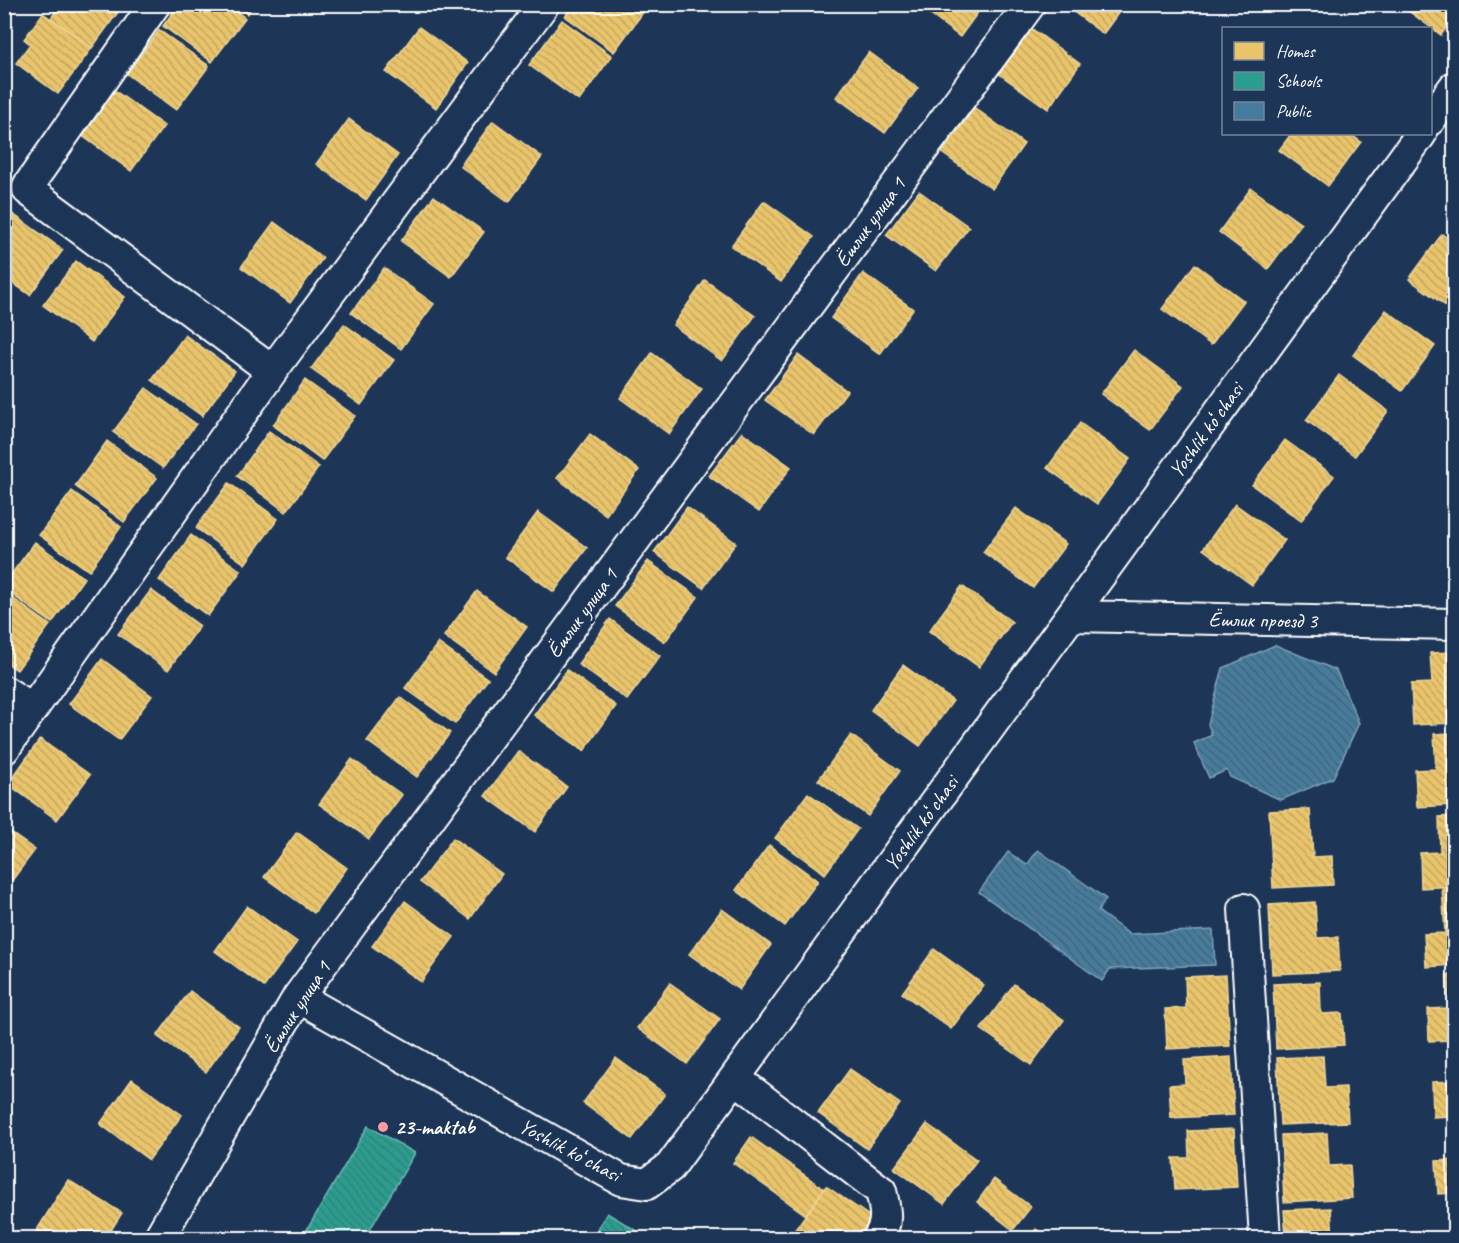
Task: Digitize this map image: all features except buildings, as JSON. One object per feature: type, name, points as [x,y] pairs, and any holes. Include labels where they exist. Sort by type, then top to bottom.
[{"type":"street","points":[[156,4],[28,190],[272,371]]},
{"type":"street","points":[[4,749],[272,371],[544,4]]},
{"type":"street","name":"Ёшлик улица 1","points":[[159,1239],[298,998],[1030,4]]},
{"type":"street","points":[[1432,119],[1455,87]]},
{"type":"street","name":"Yoshlik koʻchasi","points":[[298,998],[621,1180],[647,1184],[670,1167],[1420,135]]},
{"type":"street","name":"Ёшлик проезд 3","points":[[1072,616],[1455,624]]},
{"type":"street","points":[[4,691],[31,708]]},
{"type":"street","points":[[1244,909],[1264,1239]]},
{"type":"street","points":[[735,1078],[881,1191],[886,1210],[885,1229],[878,1239]]},
{"type":"place","name":"23-maktab","points":[[383,1127]]}]
